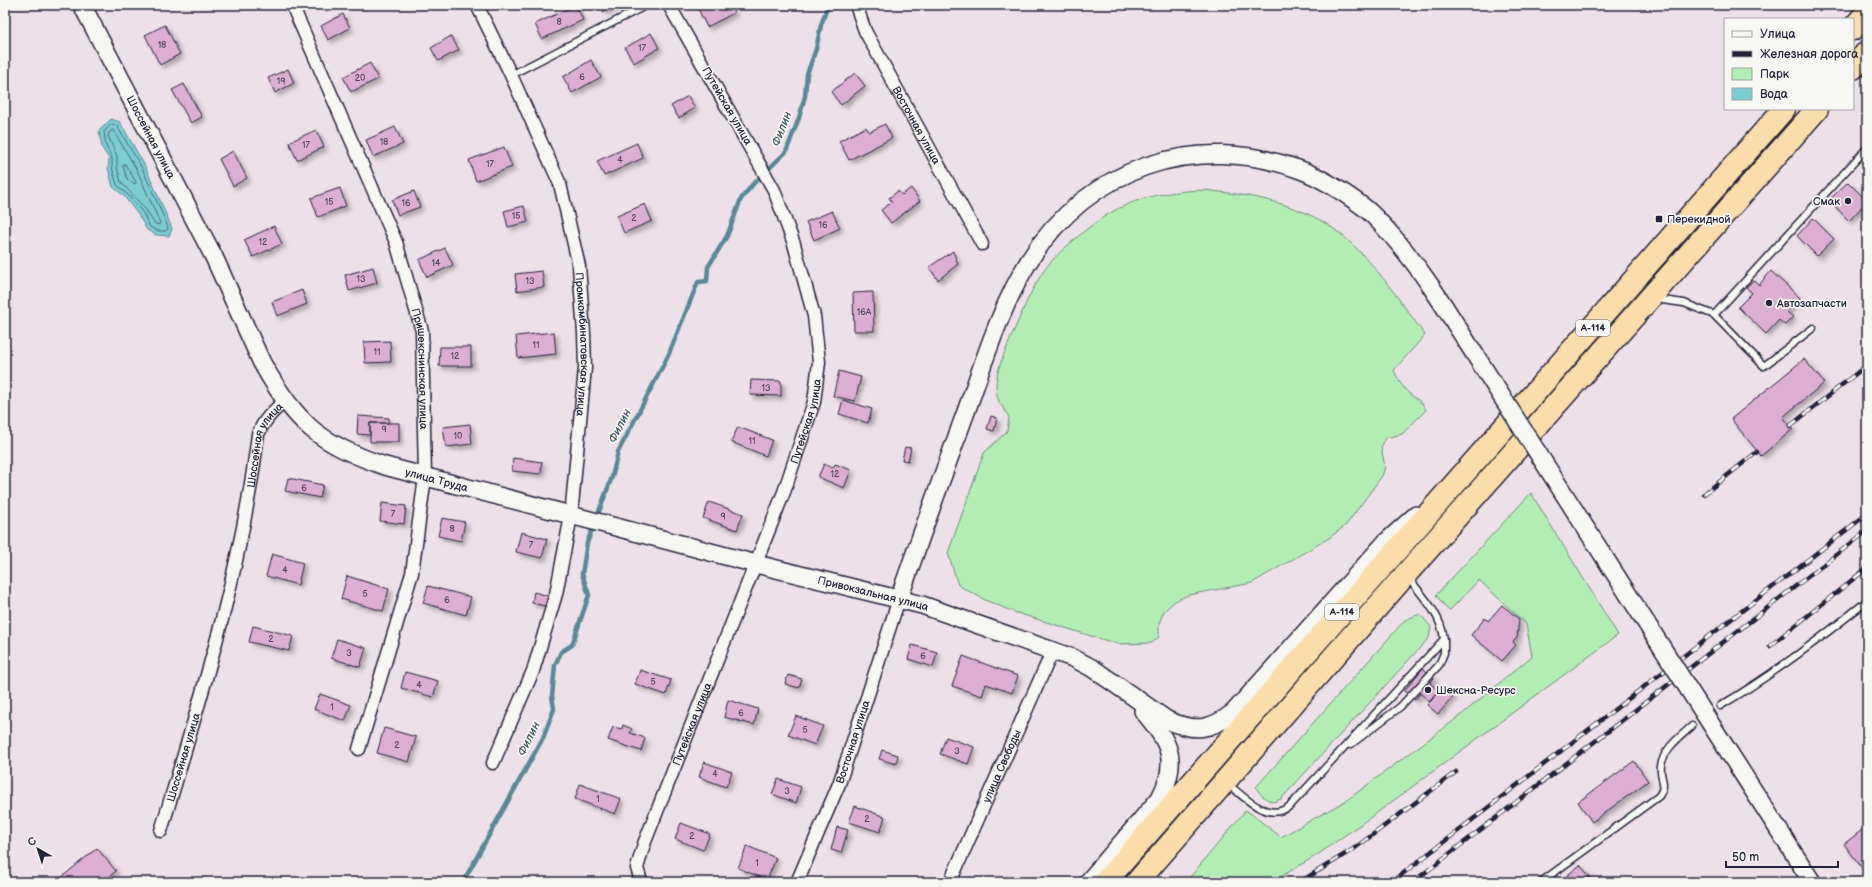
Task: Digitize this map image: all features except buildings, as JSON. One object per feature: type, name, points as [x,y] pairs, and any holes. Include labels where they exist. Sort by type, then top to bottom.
[{"type":"highway","points":[[1854,27],[1867,12]]},
{"type":"highway","points":[[1854,67],[1867,52]]},
{"type":"highway","name":"А-114","points":[[1105,882],[1783,110]]},
{"type":"highway","name":"А-114","points":[[1137,882],[1406,574],[1817,110]]},
{"type":"street","name":"Шоссейная улица","points":[[82,5],[214,257],[262,363],[284,401],[272,411],[263,422],[258,434],[246,516],[206,680],[161,831]]},
{"type":"street","name":"Пришекснинская улица","points":[[292,5],[396,242],[422,331],[425,477],[412,573],[359,749]]},
{"type":"street","name":"Промкомбинатовская улица","points":[[477,5],[511,75],[560,184],[579,266],[585,368],[571,516],[556,594],[533,671],[493,763]]},
{"type":"street","name":"Путейская улица","points":[[643,882],[641,881],[637,868],[644,844],[756,564],[809,418],[817,383],[819,362],[814,316],[794,244],[774,190],[763,167],[669,5]]},
{"type":"street","name":"Восточная улица","points":[[856,5],[866,31],[982,244]]},
{"type":"street","points":[[899,599],[988,350],[1020,277],[1045,239],[1063,219],[1093,193],[1125,175],[1149,164],[1177,158],[1207,154],[1231,156],[1270,161],[1298,169],[1312,175],[1365,208],[1382,224],[1418,267],[1812,882]]},
{"type":"street","name":"улица Труда","points":[[284,401],[311,429],[344,451],[385,466],[607,525]]},
{"type":"street","points":[[1127,693],[1155,713],[1181,726],[1193,728],[1207,727],[1220,723],[1234,712],[1386,542],[1476,461]]},
{"type":"street","name":"Привокзальная улица","points":[[607,525],[922,605],[1073,658],[1092,668],[1127,693]]},
{"type":"street","name":"Восточная улица","points":[[797,882],[839,784],[899,599]]},
{"type":"street","name":"улица Свободы","points":[[950,882],[1053,650]]},
{"type":"street","points":[[1088,882],[1160,798],[1167,785],[1170,773],[1171,760],[1168,747],[1163,736],[1127,693]]},
{"type":"lane","points":[[511,75],[647,5]]},
{"type":"lane","points":[[1714,315],[1867,148]]},
{"type":"lane","points":[[1650,299],[1684,303],[1714,315],[1764,366],[1813,328]]},
{"type":"lane","points":[[1337,755],[1400,707],[1443,659],[1443,628],[1439,619],[1406,574]]},
{"type":"lane","points":[[1720,706],[1754,687],[1802,653],[1867,601]]},
{"type":"lane","points":[[1225,782],[1252,804],[1274,813],[1284,811],[1444,639]]},
{"type":"lane","points":[[1541,882],[1659,796],[1663,788],[1664,781],[1661,767],[1664,755],[1673,743],[1692,726]]},
{"type":"green space","points":[[1204,190],[1255,197],[1304,212],[1334,229],[1360,252],[1394,293],[1425,335],[1394,370],[1402,386],[1425,407],[1426,410],[1402,434],[1386,438],[1381,447],[1385,467],[1382,476],[1346,525],[1329,538],[1252,583],[1188,595],[1175,601],[1164,611],[1159,623],[1159,637],[1152,643],[1118,644],[1091,636],[1014,612],[985,600],[958,585],[948,553],[984,453],[1007,431],[1009,417],[999,402],[996,385],[997,376],[1012,335],[1029,297],[1041,275],[1052,260],[1089,227],[1119,208],[1166,193]]},
{"type":"green space","points":[[1531,493],[1618,635],[1378,812],[1317,855],[1272,882],[1186,882],[1246,810],[1281,837],[1347,800],[1460,716],[1532,656],[1526,624],[1479,580],[1450,610],[1447,609],[1436,595]]},
{"type":"green space","points":[[1420,614],[1431,627],[1429,638],[1281,799],[1273,802],[1263,796],[1256,787],[1405,620]]},
{"type":"water","points":[[111,119],[120,122],[145,166],[172,229],[169,236],[156,235],[147,230],[139,216],[124,196],[113,187],[108,168],[109,159],[102,148],[99,131]]},
{"type":"waterway","name":"Филин","points":[[463,882],[543,738],[554,709],[552,696],[555,665],[561,652],[572,645],[589,595],[582,574],[587,543],[612,477],[618,452],[668,356],[698,282],[707,281],[708,267],[727,236],[741,199],[753,184],[786,152],[799,118],[805,96],[807,74],[816,49],[821,25],[828,5]]},
{"type":"railway","points":[[1790,426],[1867,365]]},
{"type":"railway","points":[[1704,494],[1757,452]]},
{"type":"railway","points":[[1392,882],[1867,514]]},
{"type":"railway","points":[[1413,882],[1867,531]]},
{"type":"railway","points":[[1770,646],[1867,568]]},
{"type":"railway","points":[[1300,882],[1355,848],[1456,772]]},
{"type":"place","name":"Смак","points":[[1848,201]]},
{"type":"place","name":"Перекидной","points":[[1659,219]]},
{"type":"place","name":"Автозапчасти","points":[[1769,303]]},
{"type":"place","name":"Шексна-Ресурс","points":[[1428,690]]}]
